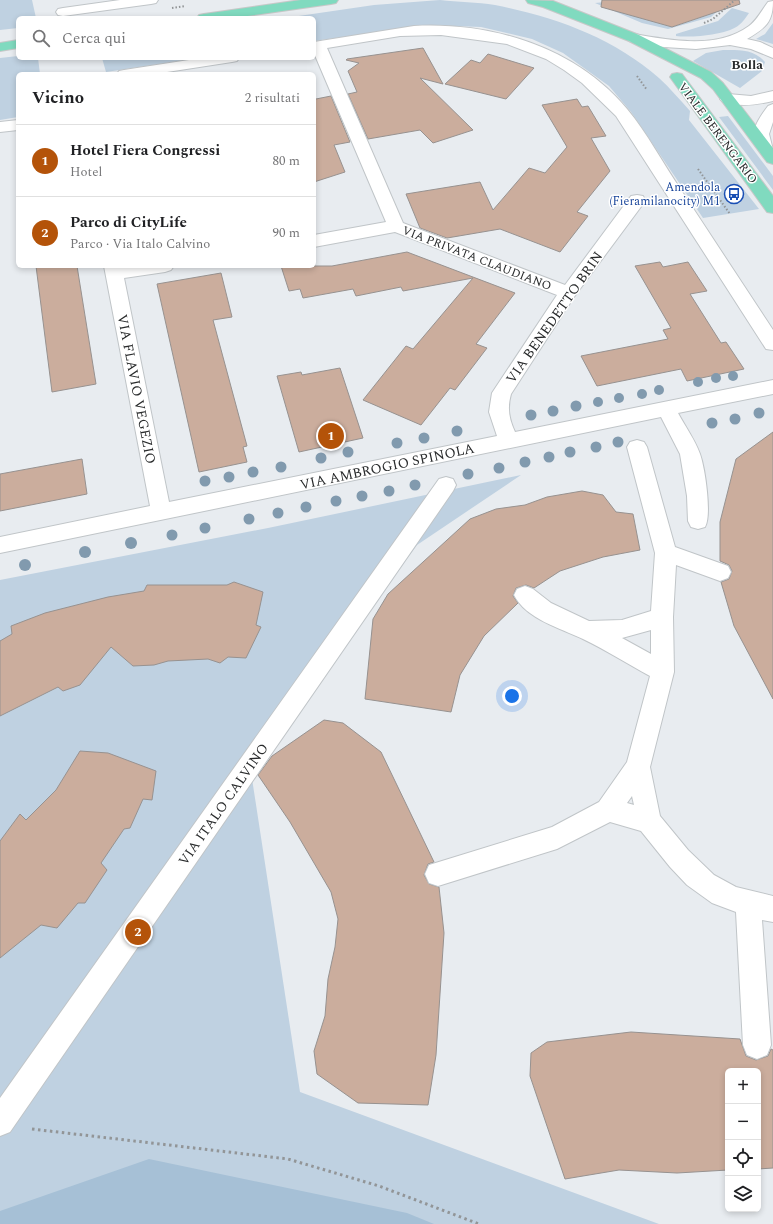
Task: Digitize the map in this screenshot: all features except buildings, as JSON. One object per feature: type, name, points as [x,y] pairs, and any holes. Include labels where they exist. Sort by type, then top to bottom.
[{"type":"main road","points":[[218,16],[331,0]]},
{"type":"main road","points":[[533,0],[548,4],[634,38],[672,68],[688,86],[728,99]]},
{"type":"main road","points":[[0,46],[16,44]]},
{"type":"main road","name":"VIALE BERENGARIO","points":[[672,68],[706,75],[718,86],[769,154]]},
{"type":"main road","name":"VIALE BERENGARIO","points":[[672,68],[773,208]]},
{"type":"street","points":[[63,10],[151,0]]},
{"type":"street","points":[[634,38],[668,44],[697,45],[731,40],[756,28],[773,5]]},
{"type":"street","points":[[396,226],[316,45],[429,30],[477,34],[521,42],[559,59],[581,74],[603,92],[622,114],[697,225],[773,344]]},
{"type":"street","points":[[731,40],[755,45],[773,54]]},
{"type":"street","points":[[672,68],[697,45]]},
{"type":"street","points":[[138,72],[218,60]]},
{"type":"street","points":[[728,99],[750,100],[773,96]]},
{"type":"street","points":[[769,154],[762,144],[760,134],[773,109]]},
{"type":"street","points":[[0,127],[16,125]]},
{"type":"street","name":"VIA BENEDETTO BRIN","points":[[508,441],[499,418],[497,406],[502,393],[568,293],[637,200]]},
{"type":"street","name":"VIA PRIVATA CLAUDIANO","points":[[316,240],[396,226],[568,293]]},
{"type":"street","points":[[114,270],[140,268]]},
{"type":"street","name":"VIA FLAVIO VEGEZIO","points":[[114,270],[161,512]]},
{"type":"street","name":"VIA AMBROGIO SPINOLA","points":[[0,545],[773,387]]},
{"type":"street","points":[[666,408],[690,454],[697,496],[698,521]]},
{"type":"street","points":[[438,874],[556,837],[608,810],[638,767],[663,672],[662,617],[666,554],[637,447]]},
{"type":"street","name":"VIA ITALO CALVINO","points":[[0,1122],[446,485]]},
{"type":"street","points":[[666,554],[720,572]]},
{"type":"street","points":[[525,595],[543,610],[587,631],[663,672]]},
{"type":"street","points":[[587,631],[622,629],[662,617]]},
{"type":"street","points":[[638,767],[649,821],[685,866],[714,890],[761,907],[757,1045]]},
{"type":"street","points":[[608,810],[649,821]]},
{"type":"path","points":[[703,23],[714,19],[735,0]]},
{"type":"path","points":[[637,76],[647,90]]},
{"type":"path","points":[[698,170],[730,214]]},
{"type":"path","points":[[23,1128],[288,1159],[379,1186],[479,1224]]},
{"type":"shaded area","points":[[0,0],[32,0],[36,16],[16,16],[16,28],[0,30]]},
{"type":"shaded area","points":[[440,0],[495,5],[561,23],[602,40],[641,64],[659,78],[671,90],[690,111],[689,120],[759,209],[703,218],[631,112],[609,86],[563,53],[532,39],[481,27],[429,25],[316,41],[316,16],[299,16],[374,5]]},
{"type":"shaded area","points":[[626,0],[630,15],[672,27],[708,15],[703,0],[724,5],[711,17],[668,29],[642,23],[595,3]]},
{"type":"shaded area","points":[[732,8],[749,13],[739,25],[734,28],[709,35],[690,37],[676,36],[676,34],[718,21]]},
{"type":"shaded area","points":[[773,23],[773,44],[756,39],[765,34]]},
{"type":"shaded area","points":[[723,50],[751,52],[765,62],[762,71],[740,88],[693,61],[706,53]]},
{"type":"shaded area","points":[[16,56],[16,60],[38,60],[40,72],[16,72],[16,117],[0,120],[0,58]]},
{"type":"shaded area","points":[[103,60],[186,60],[106,72]]},
{"type":"shaded area","points":[[728,116],[773,176],[773,190],[719,117]]},
{"type":"shaded area","points":[[521,475],[417,545],[251,772],[300,1092],[659,1224],[0,1224],[0,580],[268,528]]},
{"type":"shaded area","points":[[149,1159],[407,1213],[434,1224],[0,1224],[0,1211]]},
{"type":"place","name":"Amendola (Fieramilanocity) M1","points":[[734,194]]},
{"type":"place","name":"Hotel Fiera Congressi","points":[[331,436]]},
{"type":"place","name":"Parco di CityLife","points":[[138,932]]},
{"type":"district","name":"Bolla","points":[[747,64]]}]
